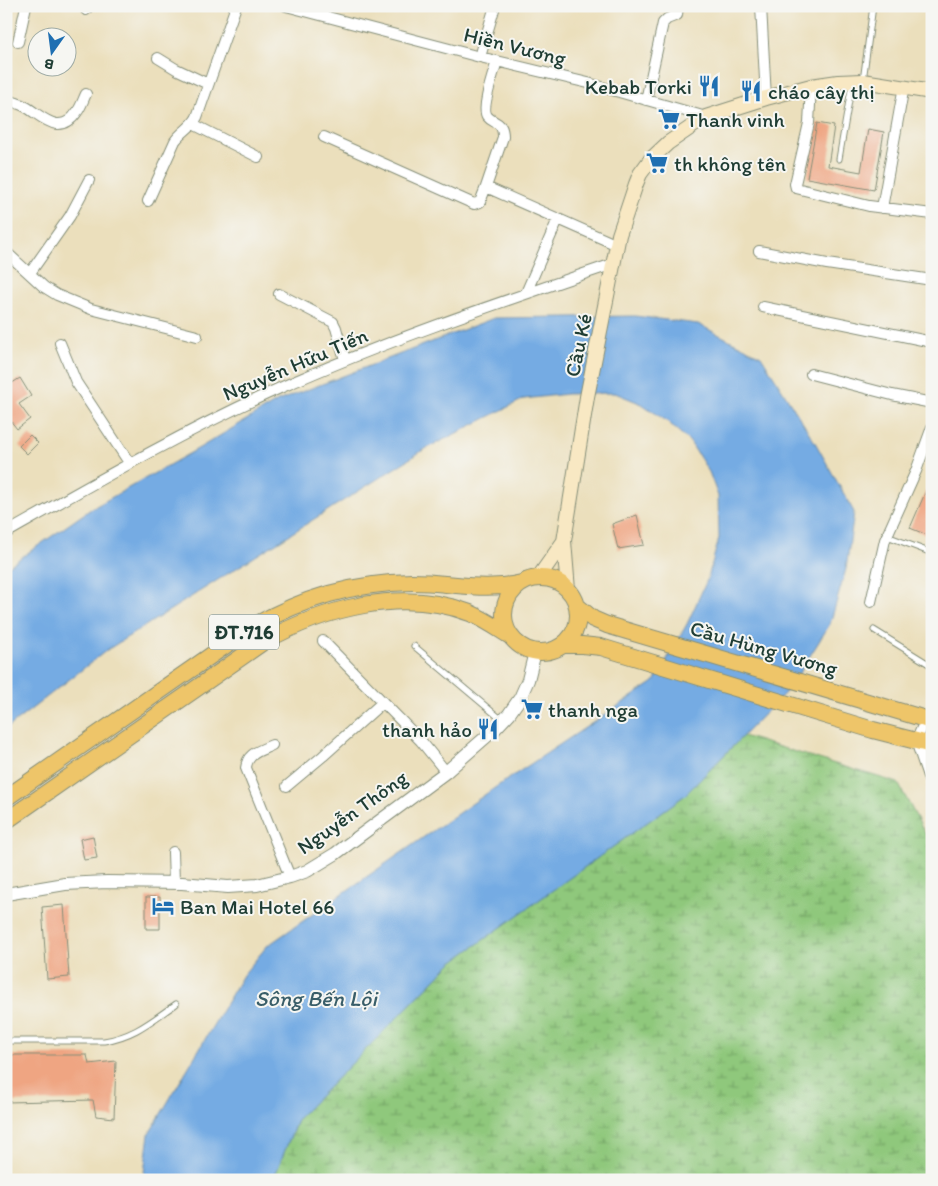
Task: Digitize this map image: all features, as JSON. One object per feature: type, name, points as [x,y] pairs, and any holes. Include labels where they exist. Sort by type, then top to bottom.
[{"type":"main road","name":"Cầu Ké","points":[[564,541],[587,397],[617,245],[631,196],[640,174],[651,159],[668,143],[706,117],[811,86],[857,81],[904,86],[932,92]]},
{"type":"main road","points":[[538,578],[564,541]]},
{"type":"main road","points":[[564,541],[568,590]]},
{"type":"main road","points":[[538,578],[554,580],[568,590],[574,597],[578,616],[576,628],[569,639],[555,650],[545,652],[525,649],[517,643],[510,636],[504,617],[508,598],[514,590],[522,583],[538,578]]},
{"type":"main road","name":"ĐT.716","points":[[6,798],[252,626],[280,611],[313,597],[351,588],[412,582],[485,588],[504,587],[522,583]]},
{"type":"main road","name":"ĐT.716","points":[[6,821],[263,642],[288,628],[319,616],[355,607],[394,602],[424,602],[448,606],[471,614],[510,636]]},
{"type":"main road","name":"Cầu Hùng Vương","points":[[577,606],[593,619],[607,625],[929,718]]},
{"type":"main road","points":[[563,645],[601,647],[873,730],[924,743]]},
{"type":"street","points":[[18,42],[26,6]]},
{"type":"street","points":[[148,201],[175,141],[180,134],[193,124],[236,6]]},
{"type":"street","name":"Hiền Vương","points":[[286,6],[480,58],[588,83],[706,117]]},
{"type":"street","points":[[480,58],[495,6]]},
{"type":"street","points":[[646,100],[663,23],[677,15],[678,6]]},
{"type":"street","points":[[761,6],[766,98]]},
{"type":"street","points":[[158,58],[208,84]]},
{"type":"street","points":[[324,137],[474,204],[480,202],[503,130],[486,112],[486,102],[497,61]]},
{"type":"street","points":[[811,86],[809,123],[795,184],[796,188],[882,208],[932,214]]},
{"type":"street","points":[[882,208],[904,86]]},
{"type":"street","points":[[6,103],[11,101],[25,106],[46,121],[59,125],[68,122],[77,113],[86,94]]},
{"type":"street","points":[[193,124],[258,157]]},
{"type":"street","points":[[30,273],[70,216],[89,180]]},
{"type":"street","points":[[486,187],[617,245]]},
{"type":"street","points":[[526,293],[558,219]]},
{"type":"street","points":[[760,251],[827,264],[932,280]]},
{"type":"street","points":[[6,252],[57,295],[91,309],[197,336]]},
{"type":"street","name":"Nguyễn Hữu Tiến","points":[[6,533],[93,483],[247,404],[345,360],[526,293],[613,264]]},
{"type":"street","points":[[278,294],[333,322],[345,360]]},
{"type":"street","points":[[763,307],[932,342]]},
{"type":"street","points":[[60,343],[76,382],[130,464]]},
{"type":"street","points":[[811,374],[892,395],[932,403]]},
{"type":"street","points":[[871,602],[887,536],[916,471],[932,427]]},
{"type":"street","points":[[323,641],[421,741],[446,772]]},
{"type":"street","name":"Nguyễn Thông","points":[[6,894],[65,884],[107,882],[174,883],[228,887],[257,885],[307,871],[335,854],[446,772],[502,721],[520,698],[528,680],[535,652]]},
{"type":"street","points":[[287,786],[383,702]]},
{"type":"street","points":[[929,718],[924,743],[932,788]]},
{"type":"street","points":[[272,745],[250,755],[246,761],[246,768],[290,877]]},
{"type":"street","points":[[173,852],[174,883]]},
{"type":"lane","points":[[839,159],[873,6]]},
{"type":"lane","points":[[887,536],[932,553]]},
{"type":"lane","points":[[874,630],[932,666]]},
{"type":"lane","points":[[414,646],[502,721]]},
{"type":"lane","points":[[6,1041],[104,1041],[120,1039],[130,1035],[176,1004]]},
{"type":"green space","points":[[743,736],[898,783],[932,846],[932,1180],[273,1180],[298,1118],[451,963],[684,796]]},
{"type":"water","name":"Sông Bến Lội","points":[[635,316],[698,324],[761,356],[816,444],[854,512],[846,569],[830,624],[785,693],[684,796],[451,963],[298,1118],[273,1180],[143,1180],[149,1134],[243,975],[267,946],[496,787],[654,682],[687,624],[708,578],[719,538],[718,496],[709,472],[690,442],[668,422],[642,404],[615,393],[567,394],[524,399],[425,449],[107,650],[6,729],[6,568],[91,509],[278,401],[494,318]]},
{"type":"building","points":[[817,123],[834,126],[828,166],[861,172],[868,129],[884,132],[874,190],[807,178]]},
{"type":"building","points":[[20,378],[31,396],[19,404],[30,419],[17,429],[6,415],[6,387]]},
{"type":"building","points":[[30,435],[38,443],[27,454],[19,446]]},
{"type":"building","points":[[932,477],[932,537],[910,528]]},
{"type":"building","points":[[637,515],[644,545],[618,549],[612,524]]},
{"type":"building","points":[[93,836],[97,858],[84,860],[80,839]]},
{"type":"building","points":[[146,897],[160,897],[160,929],[146,929]]},
{"type":"building","points":[[64,905],[69,977],[47,979],[42,907]]},
{"type":"building","points":[[6,1055],[87,1055],[89,1064],[116,1061],[114,1118],[96,1116],[93,1100],[7,1102]]},
{"type":"place","name":"Kebab Torki","points":[[709,86]]},
{"type":"place","name":"cháo cây thị","points":[[751,91]]},
{"type":"place","name":"Thanh vinh","points":[[669,119]]},
{"type":"place","name":"th không tên","points":[[657,163]]},
{"type":"place","name":"thanh nga","points":[[532,709]]},
{"type":"place","name":"thanh hảo","points":[[488,729]]},
{"type":"place","name":"Ban Mai Hotel 66","points":[[163,906]]}]
